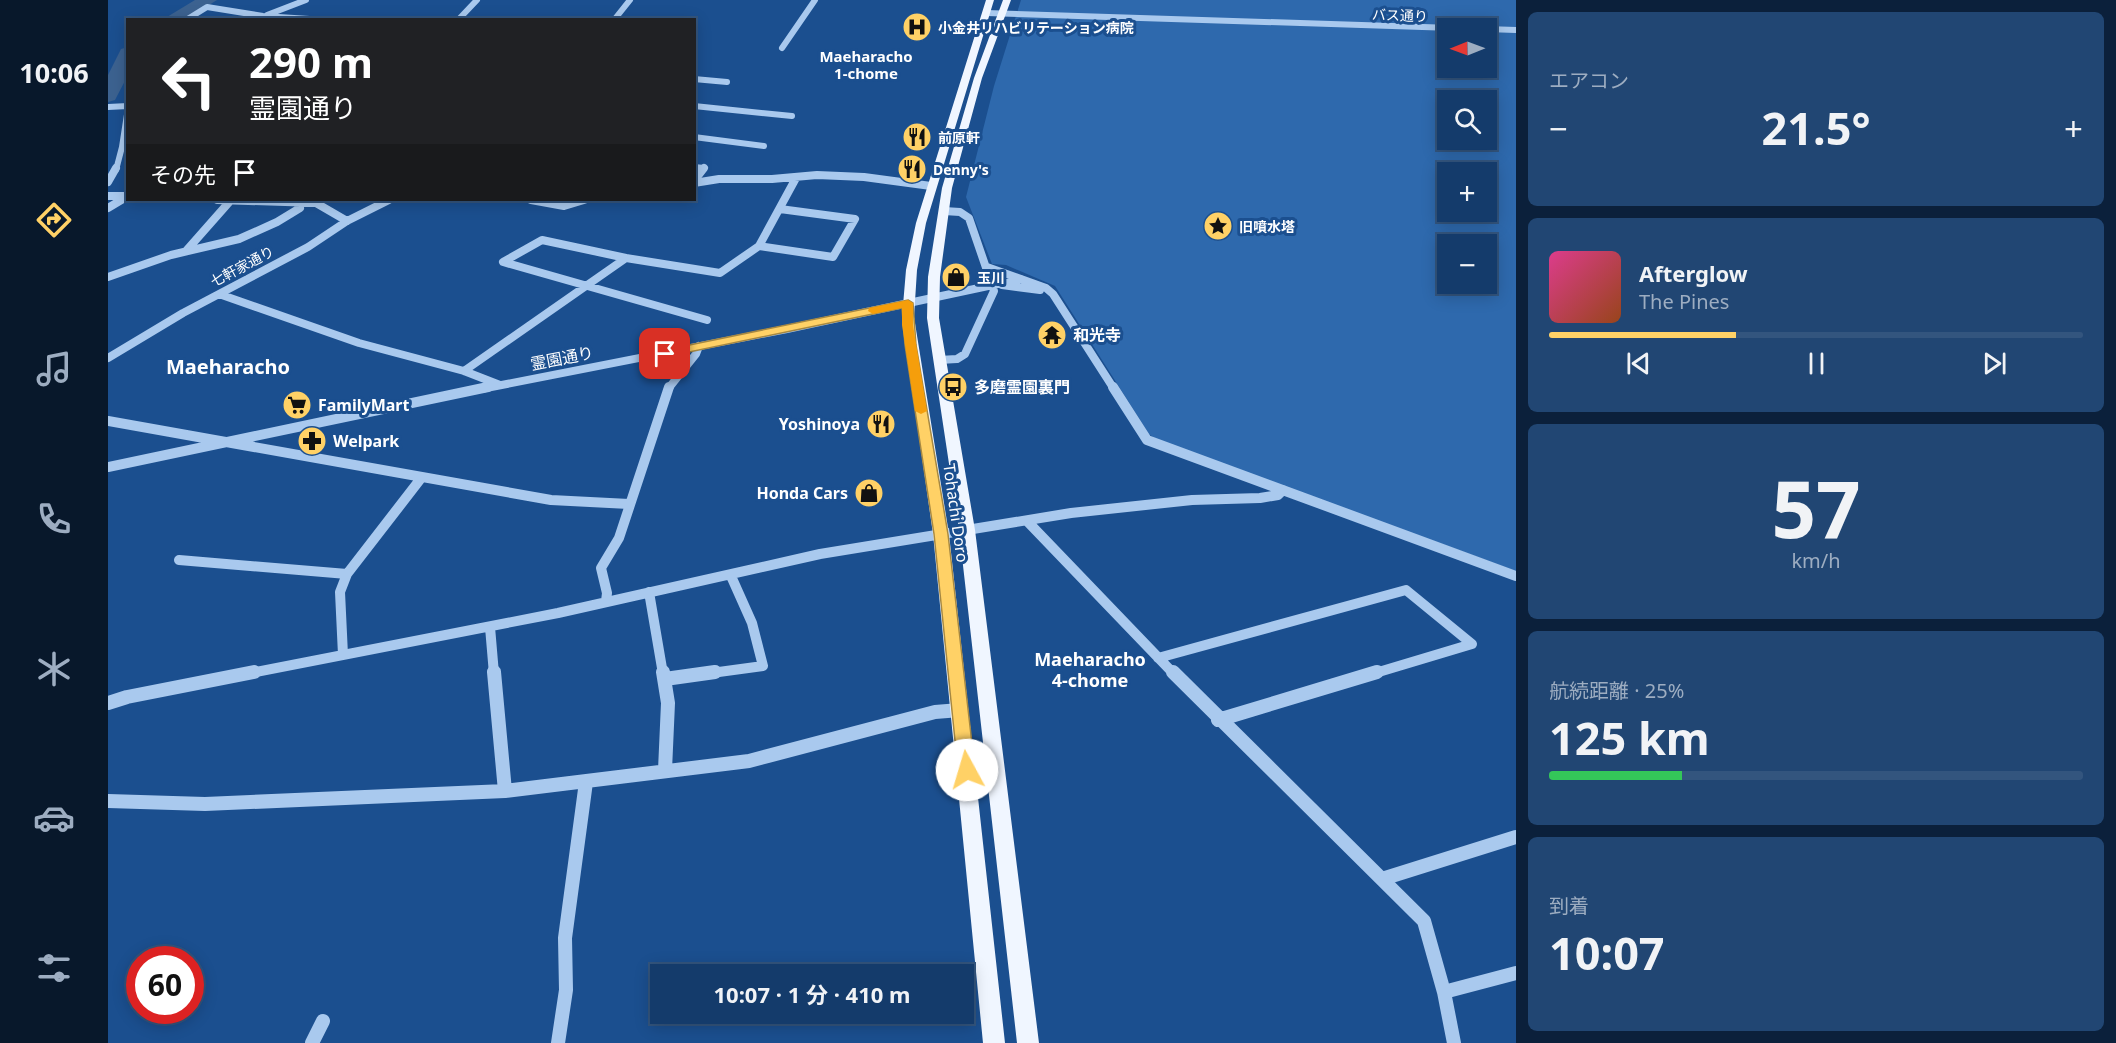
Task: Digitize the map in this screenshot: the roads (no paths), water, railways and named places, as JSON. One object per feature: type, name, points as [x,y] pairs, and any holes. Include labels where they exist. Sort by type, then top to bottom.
[{"type":"main road","name":"Tohachi Doro","points":[[1007,0],[970,104],[947,188],[932,297],[939,360],[967,530],[1028,1043]]},
{"type":"main road","name":"Tohachi Doro","points":[[993,1],[972,48],[919,228],[908,303],[911,345],[941,534],[994,1043]]},
{"type":"street","points":[[189,18],[207,7],[260,18],[306,0]]},
{"type":"street","points":[[460,18],[477,0]]},
{"type":"street","points":[[616,18],[630,0]]},
{"type":"street","points":[[782,48],[814,0]]},
{"type":"street","name":"バス通り","points":[[986,13],[1437,28]]},
{"type":"street","points":[[1497,30],[1516,30]]},
{"type":"street","points":[[696,79],[727,82]]},
{"type":"street","points":[[696,106],[792,116]]},
{"type":"street","points":[[108,107],[126,107]]},
{"type":"street","points":[[108,182],[113,177],[124,154],[126,130]]},
{"type":"street","points":[[696,137],[764,146]]},
{"type":"street","points":[[696,167],[704,168],[696,179]]},
{"type":"street","points":[[696,182],[719,179],[796,178],[805,175],[854,176],[931,186]]},
{"type":"street","points":[[707,320],[503,262],[542,240],[626,258],[720,273],[759,246],[796,178]]},
{"type":"street","points":[[108,196],[126,196]]},
{"type":"street","points":[[108,208],[126,197]]},
{"type":"street","points":[[186,251],[230,201]]},
{"type":"street","points":[[249,201],[316,203],[347,221]]},
{"type":"street","name":"七軒家通り","points":[[108,358],[219,294],[308,247],[347,221],[387,201]]},
{"type":"street","points":[[536,201],[564,206],[581,201]]},
{"type":"street","points":[[108,277],[186,251],[220,245],[239,238],[277,222],[304,204]]},
{"type":"street","points":[[759,246],[833,257],[855,219],[780,209]]},
{"type":"street","points":[[939,360],[957,359],[965,354],[994,291],[969,218],[960,212],[944,211]]},
{"type":"street","points":[[464,371],[626,258]]},
{"type":"street","points":[[987,267],[1046,288],[1053,294],[1147,440],[1516,576]]},
{"type":"street","name":"霊園通り","points":[[108,467],[1021,279]]},
{"type":"street","points":[[993,284],[1041,290],[1053,294]]},
{"type":"street","points":[[219,294],[359,343],[464,371],[500,385]]},
{"type":"street","points":[[606,601],[607,593],[601,568],[619,538],[668,389],[696,354],[699,346]]},
{"type":"street","points":[[108,421],[551,500],[629,504]]},
{"type":"street","points":[[343,655],[340,592],[347,574],[422,477]]},
{"type":"street","points":[[108,703],[127,697],[490,627],[731,576],[820,554],[1071,513],[1137,505],[1260,498],[1278,495],[1283,490]]},
{"type":"street","points":[[1027,521],[1218,720],[1424,921],[1444,992],[1454,1043]]},
{"type":"street","points":[[179,560],[347,574]]},
{"type":"street","points":[[665,679],[763,666],[752,623],[731,576]]},
{"type":"street","points":[[1158,658],[1406,590],[1472,644],[1218,720]]},
{"type":"street","points":[[649,592],[668,703],[665,770]]},
{"type":"street","points":[[490,627],[505,791]]},
{"type":"street","points":[[108,801],[205,804],[505,791],[749,761],[935,712],[960,710]]},
{"type":"street","points":[[558,1043],[566,990],[565,938],[586,782]]},
{"type":"street","points":[[1382,879],[1516,837]]},
{"type":"street","points":[[1444,992],[1516,973]]},
{"type":"street","points":[[312,1043],[323,1021]]},
{"type":"waterway","points":[[175,18],[208,0]]},
{"type":"waterway","points":[[108,96],[126,57]]},
{"type":"place","name":"小金井リハビリテーション病院","points":[[917,27]]},
{"type":"place","name":"前原軒","points":[[917,137]]},
{"type":"place","name":"Denny's","points":[[912,169]]},
{"type":"place","name":"旧噴水塔","points":[[1218,226]]},
{"type":"place","name":"玉川","points":[[956,277]]},
{"type":"place","name":"和光寺","points":[[1052,335]]},
{"type":"place","name":"多磨霊園裏門","points":[[953,387]]},
{"type":"place","name":"FamilyMart","points":[[297,405]]},
{"type":"place","name":"Yoshinoya","points":[[881,424]]},
{"type":"place","name":"Welpark","points":[[312,441]]},
{"type":"place","name":"Honda Cars","points":[[869,493]]},
{"type":"district","name":"Maeharacho 1-chome","points":[[866,64]]},
{"type":"district","name":"Maeharacho","points":[[228,366]]},
{"type":"district","name":"Maeharacho 4-chome","points":[[1090,669]]}]
